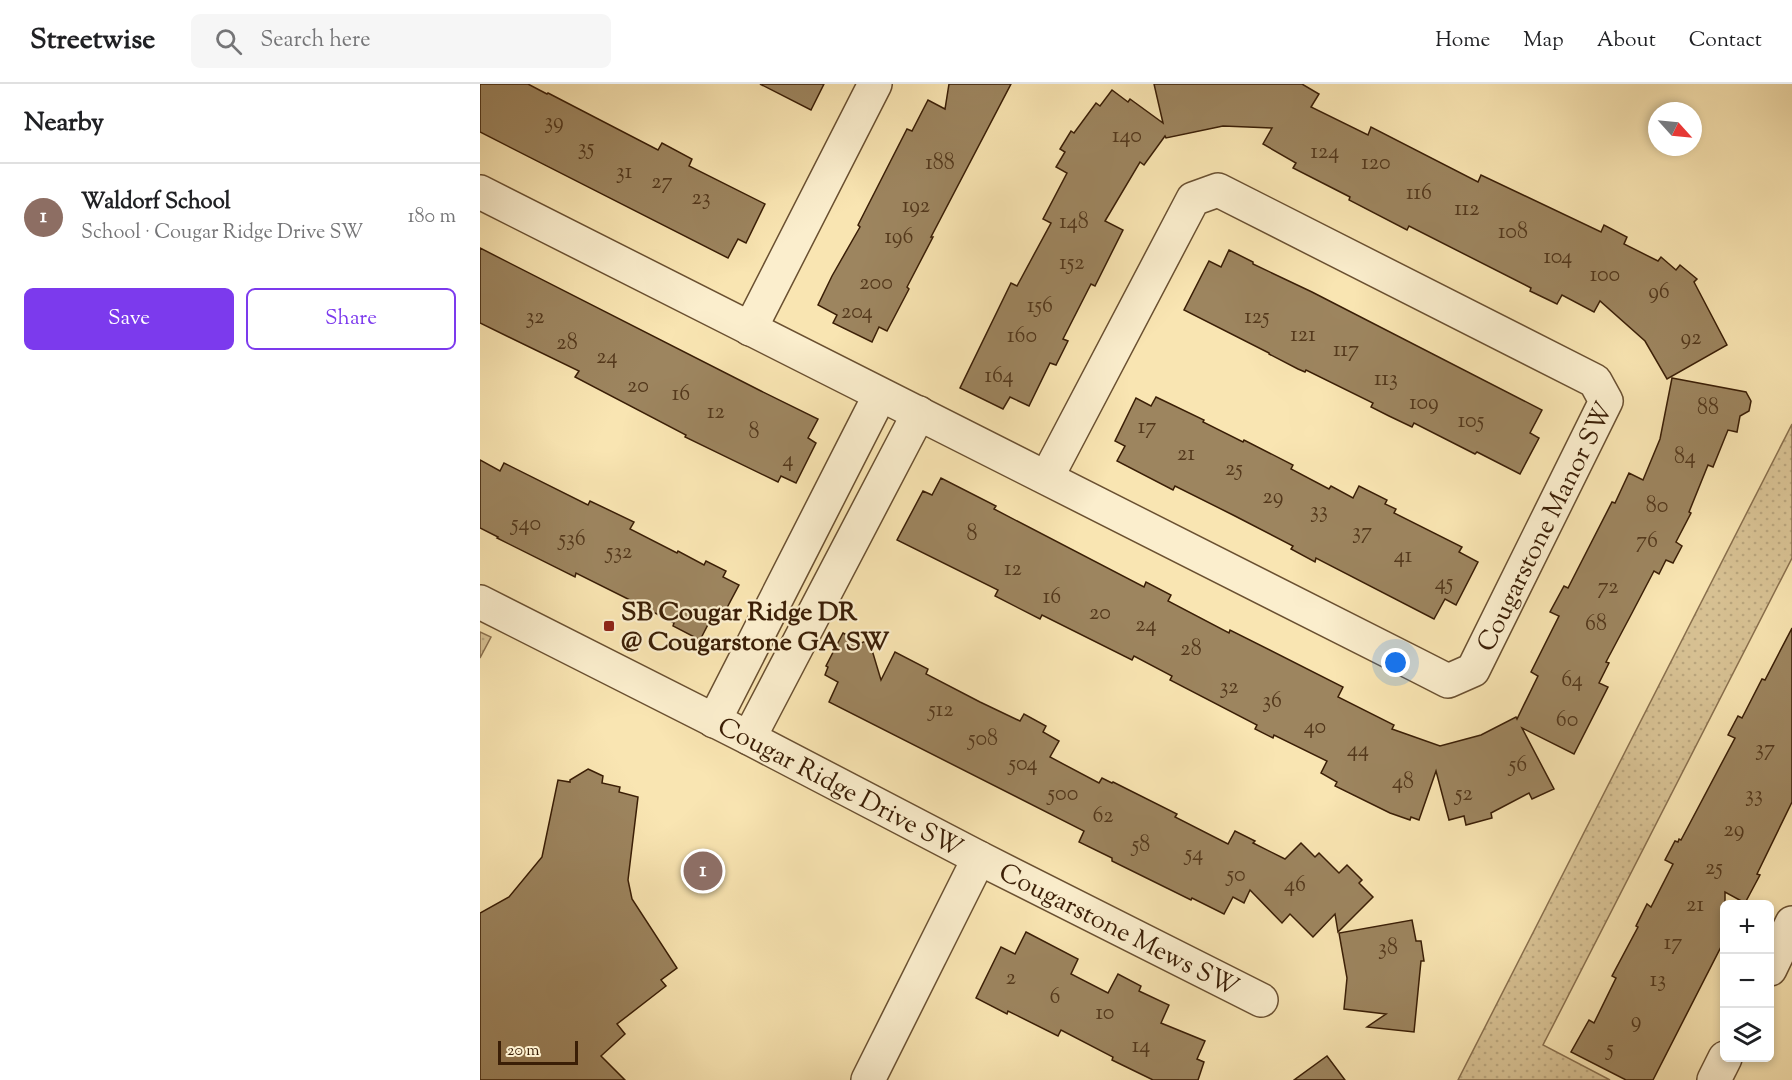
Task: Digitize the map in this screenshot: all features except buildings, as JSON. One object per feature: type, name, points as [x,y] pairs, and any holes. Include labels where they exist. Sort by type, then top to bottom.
[{"type":"street","points":[[750,328],[875,84]]},
{"type":"street","name":"Cougarstone Manor SW","points":[[480,192],[1448,681],[1473,670],[1606,401],[1595,381],[1218,190],[1193,199],[1047,477]]},
{"type":"street","points":[[714,721],[880,395]]},
{"type":"street","points":[[749,738],[919,413]]},
{"type":"street","name":"Cougar Ridge Drive SW","points":[[480,602],[979,858],[868,1080]]},
{"type":"street","name":"Cougarstone Mews SW","points":[[979,858],[1261,1000]]},
{"type":"street","points":[[1774,961],[1792,923]]},
{"type":"street","points":[[1714,1080],[1723,1062]]},
{"type":"shaded area","points":[[1792,424],[1792,558],[1543,1045],[1610,1080],[1458,1080]]},
{"type":"shaded area","points":[[480,632],[491,637],[480,658]]},
{"type":"place","name":"SB Cougar Ridge DR @ Cougarstone GA SW","points":[[609,626]]},
{"type":"place","name":"Waldorf School","points":[[703,871]]}]
